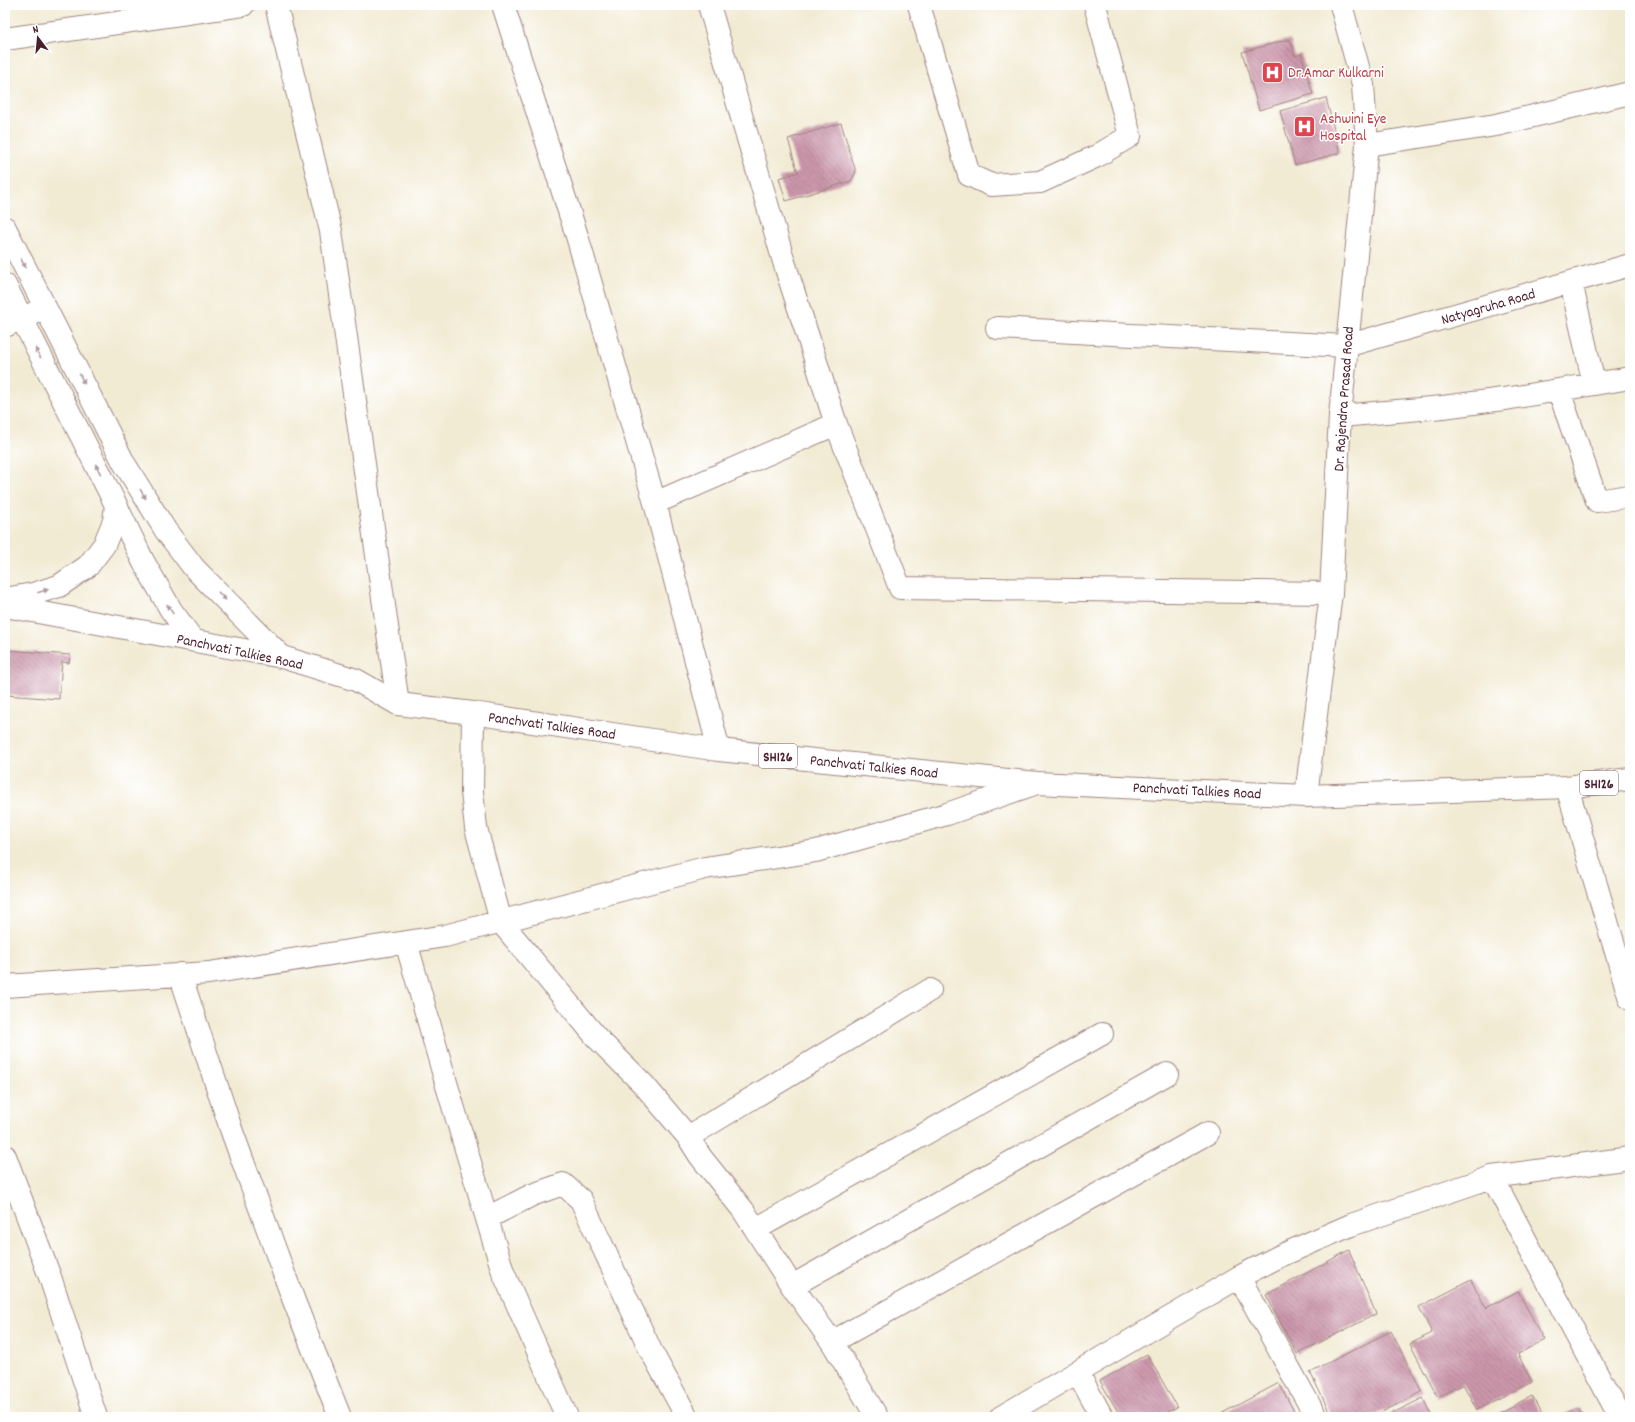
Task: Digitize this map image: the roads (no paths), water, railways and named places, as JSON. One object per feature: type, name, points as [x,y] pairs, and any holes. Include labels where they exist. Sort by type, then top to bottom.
[{"type":"street","points":[[5,39],[243,5]]},
{"type":"street","points":[[276,5],[331,230],[398,704]]},
{"type":"street","points":[[504,5],[577,236],[655,503],[719,750]]},
{"type":"street","points":[[709,5],[784,262],[836,424],[900,588],[1331,593]]},
{"type":"street","points":[[919,5],[969,175],[991,185],[1040,182],[1097,156],[1130,136],[1095,5]]},
{"type":"street","name":"Dr. Rajendra Prasad Road","points":[[1306,796],[1331,593],[1340,416],[1367,145],[1363,84],[1341,5]]},
{"type":"street","points":[[1367,145],[1496,125],[1630,93]]},
{"type":"street","points":[[5,228],[124,463],[166,531],[194,568],[282,657]]},
{"type":"street","name":"Natyagruha Road","points":[[997,328],[1346,346],[1630,265]]},
{"type":"street","points":[[1571,282],[1594,384]]},
{"type":"street","points":[[5,285],[13,322],[116,505],[154,582],[170,610],[193,640]]},
{"type":"street","points":[[13,322],[45,308]]},
{"type":"street","points":[[1340,416],[1443,407],[1559,391],[1630,378]]},
{"type":"street","points":[[1559,391],[1597,501],[1630,496]]},
{"type":"street","points":[[655,503],[836,424]]},
{"type":"street","points":[[5,599],[33,594],[59,586],[88,566],[104,545],[114,521],[116,505]]},
{"type":"street","name":"Panchvati Talkies Road","points":[[5,606],[282,657],[356,680],[398,704],[473,713],[719,750],[1037,783],[1306,796],[1567,786]]},
{"type":"street","points":[[473,713],[472,792],[476,828],[501,922],[597,1038],[644,1085],[688,1137],[756,1229],[792,1286],[832,1342],[877,1417]]},
{"type":"street","name":"SH126","points":[[1567,786],[1630,779]]},
{"type":"street","points":[[5,986],[209,973],[446,936],[705,868],[816,851],[947,814],[1037,783]]},
{"type":"street","points":[[1567,786],[1630,998]]},
{"type":"street","points":[[406,942],[447,1086],[503,1272],[567,1417]]},
{"type":"street","points":[[180,974],[231,1129],[294,1301],[340,1417]]},
{"type":"street","points":[[688,1137],[930,990]]},
{"type":"street","points":[[756,1229],[1102,1034]]},
{"type":"street","points":[[792,1286],[1167,1074]]},
{"type":"street","points":[[832,1342],[1208,1133]]},
{"type":"street","points":[[5,1156],[50,1277],[96,1417]]},
{"type":"street","points":[[1001,1417],[1239,1277],[1280,1256],[1351,1225],[1492,1176],[1630,1158]]},
{"type":"street","points":[[1492,1176],[1620,1417]]},
{"type":"street","points":[[487,1218],[532,1195],[562,1184],[581,1200],[651,1351],[687,1417]]},
{"type":"street","points":[[1239,1277],[1316,1417]]},
{"type":"street","points":[[1078,1373],[1102,1417]]},
{"type":"place","name":"Dr.Amar Kulkarni","points":[[1273,72]]},
{"type":"place","name":"Ashwini Eye Hospital","points":[[1305,127]]}]
